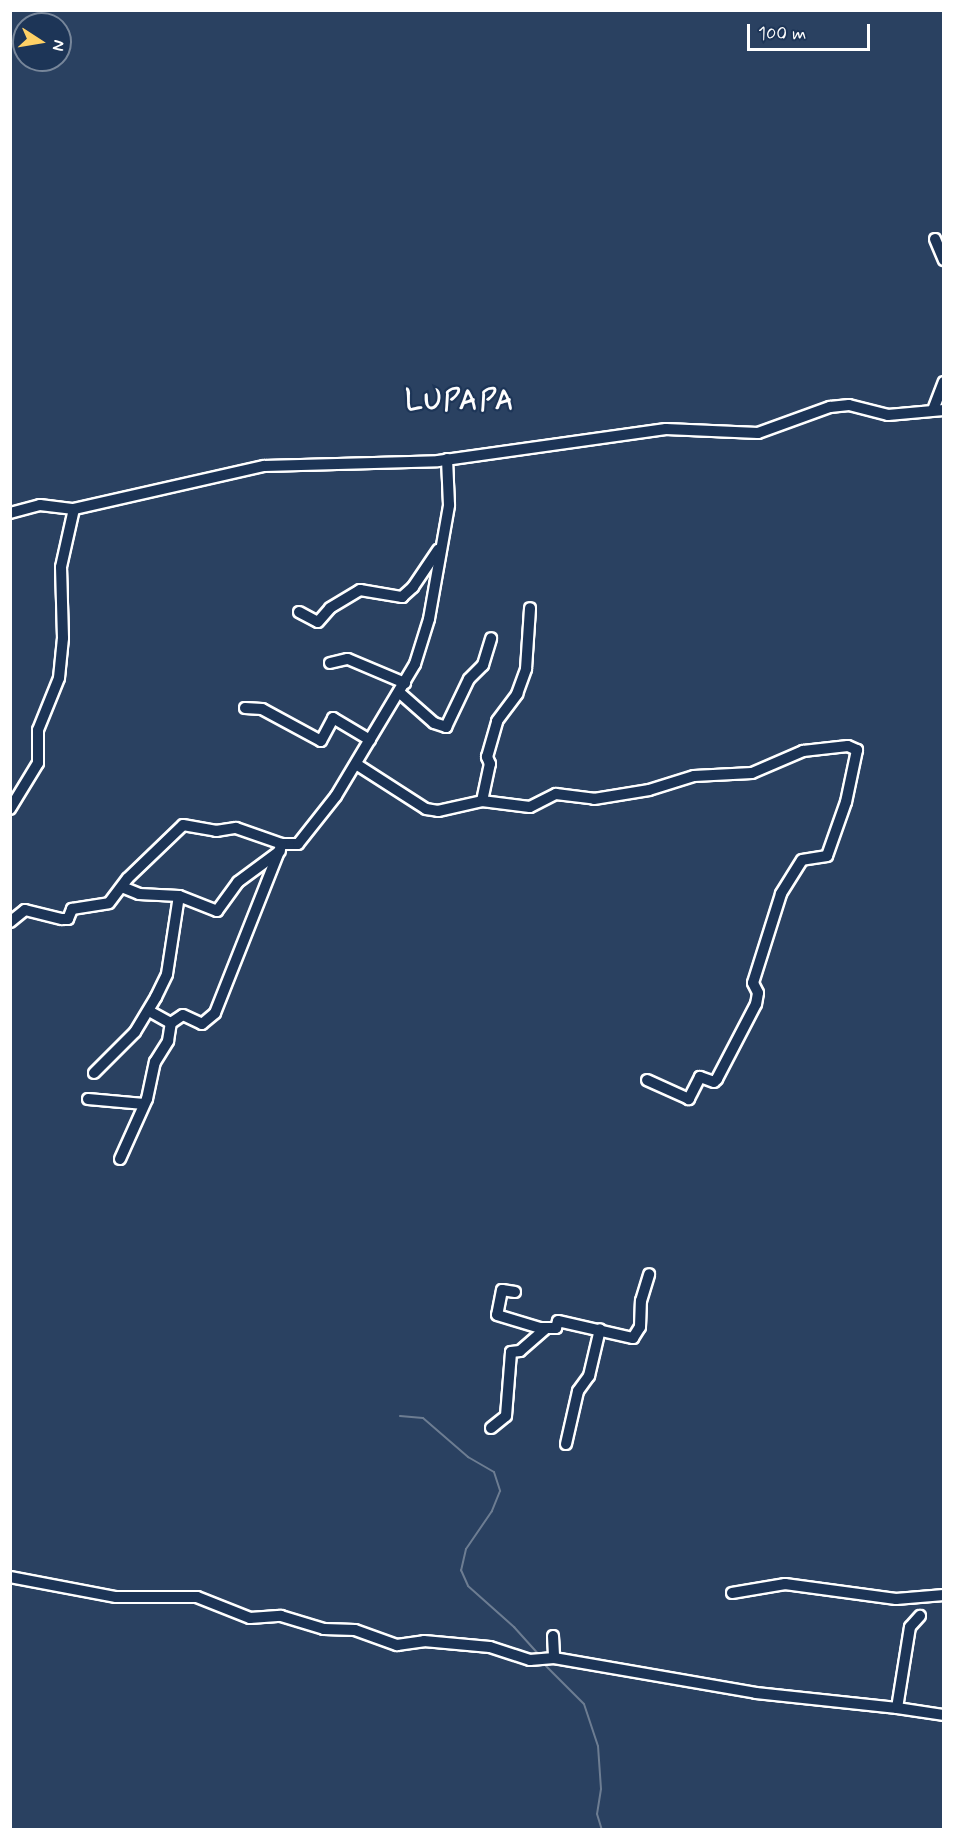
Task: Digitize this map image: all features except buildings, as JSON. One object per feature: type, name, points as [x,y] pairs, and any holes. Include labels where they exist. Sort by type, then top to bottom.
[{"type":"street","points":[[935,239],[944,260]]},
{"type":"street","points":[[10,513],[40,505],[74,508],[264,466],[447,459],[666,429],[758,433],[830,406],[849,405],[888,415],[938,410],[944,382]]},
{"type":"street","points":[[122,887],[140,894],[179,896],[217,911],[238,882],[281,848],[298,844],[356,764],[402,688],[429,619],[450,505],[447,459]]},
{"type":"street","points":[[10,809],[38,763],[38,730],[59,678],[63,638],[61,567],[74,508]]},
{"type":"street","points":[[299,612],[318,622],[330,608],[360,590],[402,597],[413,588],[441,545]]},
{"type":"street","points":[[482,801],[490,764],[487,757],[497,721],[517,694],[526,669],[530,608]]},
{"type":"street","points":[[330,663],[348,659],[402,688],[434,723],[446,727],[469,679],[483,665],[490,638]]},
{"type":"street","points":[[244,708],[262,709],[321,741],[333,718],[370,740]]},
{"type":"street","points":[[356,764],[426,809],[438,812],[482,801],[530,807],[556,794],[594,799],[650,790],[694,776],[752,774],[803,751],[848,746],[857,750],[846,802],[827,856],[802,860],[781,894],[753,983],[758,993],[752,1014],[739,1041],[729,1051],[717,1079],[714,1082],[700,1077],[689,1099],[647,1080]]},
{"type":"street","points":[[10,922],[25,910],[68,919],[72,909],[109,903],[183,825],[216,831],[236,828],[281,848]]},
{"type":"street","points":[[120,1159],[144,1104],[157,1066],[155,1062],[168,1041],[171,1023],[183,1015],[202,1024],[215,1013],[281,848]]},
{"type":"street","points":[[94,1073],[135,1032],[149,1011],[167,974],[179,896]]},
{"type":"street","points":[[149,1011],[171,1023]]},
{"type":"street","points":[[88,1099],[144,1104]]},
{"type":"street","points":[[515,1292],[501,1290],[497,1315],[546,1328],[556,1328],[558,1322],[600,1329],[633,1338],[640,1327],[641,1300],[649,1274]]},
{"type":"street","points":[[492,1428],[506,1416],[511,1352],[520,1351],[546,1328]]},
{"type":"street","points":[[566,1444],[578,1391],[589,1376],[600,1329]]},
{"type":"street","points":[[10,1577],[116,1597],[197,1597],[250,1618],[281,1616],[324,1629],[355,1630],[397,1645],[424,1641],[490,1647],[530,1660],[554,1658],[756,1693],[944,1715]]},
{"type":"street","points":[[732,1593],[785,1584],[896,1599],[944,1595]]},
{"type":"street","points":[[897,1708],[910,1628],[920,1616]]},
{"type":"street","points":[[554,1636],[554,1658]]},
{"type":"waterway","points":[[400,1416],[423,1418],[468,1457],[494,1472],[500,1491],[492,1511],[466,1549],[461,1570],[468,1586],[514,1627],[538,1654]]},
{"type":"waterway","points":[[542,1662],[584,1704],[598,1746],[601,1789],[597,1814],[602,1830]]},
{"type":"district","name":"LUPAPA","points":[[460,402]]}]
